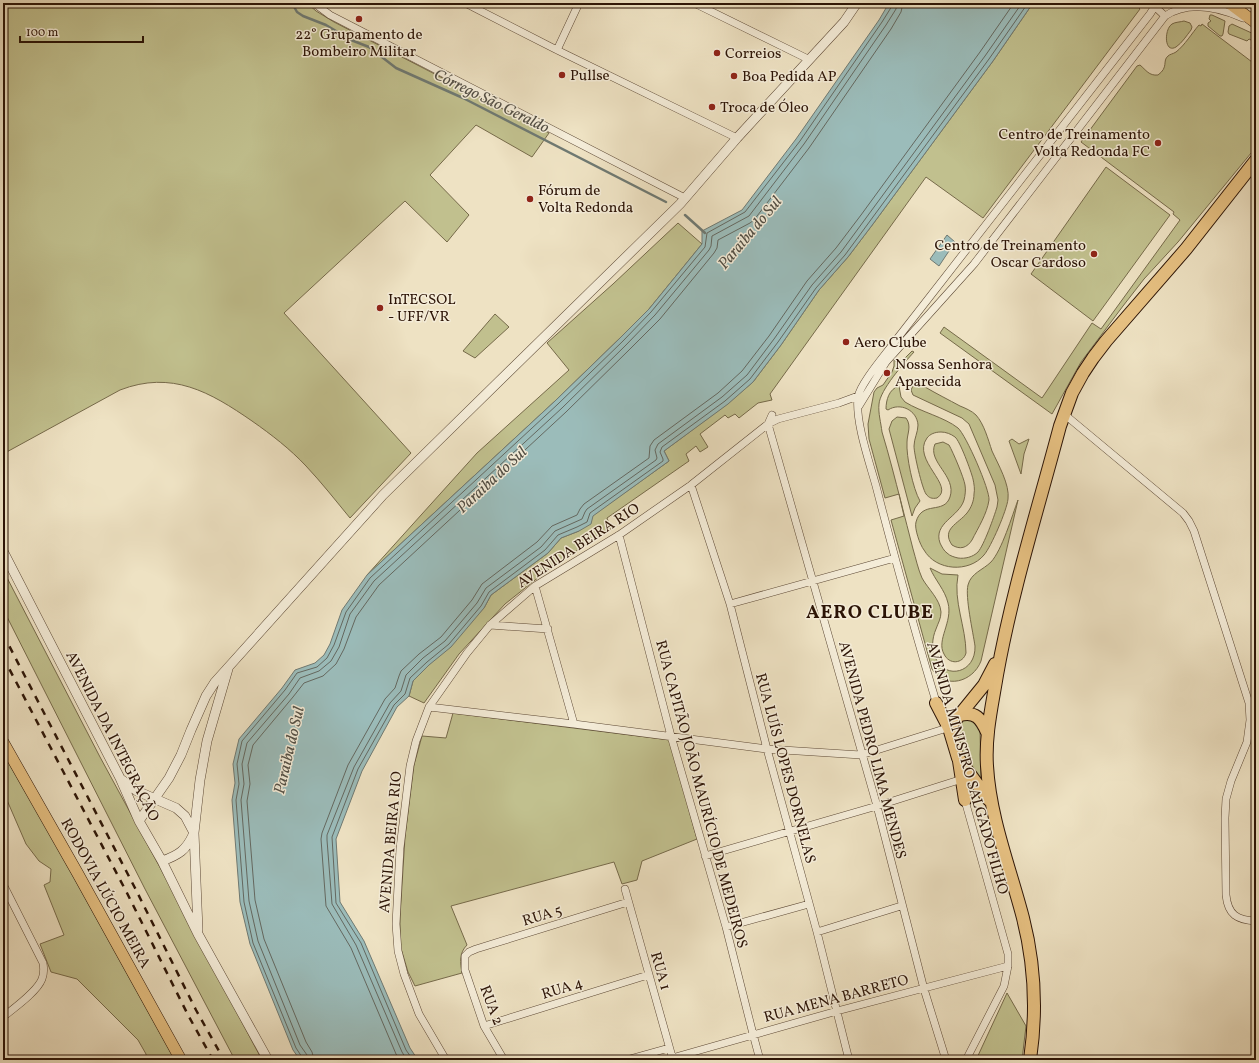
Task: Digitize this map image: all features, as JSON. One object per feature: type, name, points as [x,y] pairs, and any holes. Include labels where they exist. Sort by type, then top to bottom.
[{"type":"highway","points":[[1030,1060],[1035,998],[1032,964],[1023,918],[990,801],[986,764],[987,732],[1003,646],[1038,508],[1064,414],[1077,384],[1097,352],[1186,249],[1256,160]]},
{"type":"highway","points":[[1243,176],[1256,166]]},
{"type":"highway","points":[[946,729],[960,715],[984,685],[1003,646]]},
{"type":"highway","points":[[936,703],[958,758],[965,800]]},
{"type":"highway","points":[[960,715],[968,714],[977,716],[987,732]]},
{"type":"highway","points":[[958,758],[990,801]]},
{"type":"main road","points":[[1229,3],[1256,23]]},
{"type":"main road","name":"RODOVIA LÚCIO MEIRA","points":[[3,742],[181,1060]]},
{"type":"street","points":[[314,3],[330,15],[682,201]]},
{"type":"street","points":[[465,3],[737,138]]},
{"type":"street","points":[[557,50],[579,3]]},
{"type":"street","points":[[694,3],[808,59]]},
{"type":"street","points":[[139,821],[169,778],[181,755],[206,696],[215,682],[383,495],[682,201],[808,59],[844,22],[857,3]]},
{"type":"street","points":[[1154,4],[1165,16]]},
{"type":"street","name":"AVENIDA MINISTRO SALGADO FILHO","points":[[936,703],[866,449],[860,422],[858,396],[863,385],[893,344],[1154,4]]},
{"type":"street","points":[[858,408],[886,362],[974,264],[1165,16],[1182,6],[1208,5],[1256,23]]},
{"type":"street","name":"AVENIDA BEIRA RIO","points":[[446,1060],[419,1014],[404,974],[398,951],[396,924],[400,848],[410,766],[416,741],[429,707],[467,653],[490,625],[535,586],[619,535],[691,485],[768,424],[778,419],[839,403],[858,396]]},
{"type":"street","name":"AVENIDA BEIRA RIO","points":[[839,403],[848,403],[858,408]]},
{"type":"street","points":[[1064,414],[1179,510],[1189,521],[1194,531],[1249,703],[1250,720],[1247,742],[1231,781],[1226,799],[1226,895],[1227,905],[1234,915],[1246,920],[1256,921]]},
{"type":"street","points":[[768,424],[772,415]]},
{"type":"street","name":"AVENIDA PEDRO LIMA MENDES","points":[[768,424],[814,581],[861,755],[877,806],[924,989],[946,1060]]},
{"type":"street","name":"RUA LUÍS LOPES DORNELAS","points":[[691,485],[730,604],[789,832],[817,932],[849,1060]]},
{"type":"street","name":"RUA CAPITÃO JOÃO MAURÍCIO DE MEDEIROS","points":[[619,535],[671,736],[726,927],[760,1060]]},
{"type":"street","name":"AVENIDA DA INTEGRAÇÃO","points":[[3,551],[120,778],[139,821],[162,861],[198,934],[268,1060]]},
{"type":"street","points":[[730,604],[895,558]]},
{"type":"street","points":[[535,586],[574,724]]},
{"type":"street","points":[[490,625],[548,629]]},
{"type":"street","points":[[198,934],[194,833],[200,780],[207,741],[228,668]]},
{"type":"street","points":[[429,707],[767,749],[861,755],[946,729]]},
{"type":"street","name":"AVENIDA MINISTRO SALGADO FILHO","points":[[946,729],[1008,954],[1008,966],[1004,986],[966,1060]]},
{"type":"street","points":[[120,778],[137,791],[176,808],[185,816],[194,833]]},
{"type":"street","points":[[705,856],[877,806],[959,780]]},
{"type":"street","points":[[162,861],[180,853],[188,845],[194,833]]},
{"type":"street","points":[[3,884],[43,963],[44,972],[37,987],[3,1017]]},
{"type":"street","name":"RUA 1","points":[[625,889],[672,1059]]},
{"type":"street","name":"RUA 5","points":[[465,956],[469,952],[476,949],[628,902]]},
{"type":"street","points":[[726,927],[809,904]]},
{"type":"street","points":[[817,932],[902,906]]},
{"type":"street","name":"RUA 2","points":[[465,956],[465,970],[484,1026],[504,1060]]},
{"type":"street","name":"RUA MENA BARRETO","points":[[672,1059],[753,1034],[1008,966]]},
{"type":"street","name":"RUA 4","points":[[484,1026],[648,975]]},
{"type":"street","points":[[626,1060],[670,1048]]},
{"type":"shaded area","points":[[3,3],[307,3],[316,11],[334,22],[549,133],[532,157],[476,125],[430,175],[469,215],[447,242],[405,201],[284,313],[411,453],[350,518],[306,466],[274,437],[221,401],[190,387],[174,383],[157,382],[139,384],[120,390],[3,454]]},
{"type":"shaded area","points":[[1033,3],[1134,3],[1140,9],[983,218],[926,177],[770,394],[772,400],[758,403],[739,418],[735,414],[728,418],[725,415],[700,434],[708,447],[700,452],[696,446],[686,454],[689,461],[607,518],[611,529],[554,565],[505,604],[459,654],[424,703],[409,696],[413,681],[484,608],[491,595],[548,553],[561,538],[579,531],[592,516],[669,461],[664,451],[727,404],[753,382],[819,290],[848,257],[873,224],[993,61]]},
{"type":"shaded area","points":[[1210,15],[1225,21],[1222,36],[1208,26],[1208,23],[1211,21],[1209,19]]},
{"type":"shaded area","points":[[1184,21],[1190,23],[1192,27],[1191,30],[1176,47],[1169,47],[1166,40],[1169,27],[1173,23]]},
{"type":"shaded area","points":[[1202,24],[1256,65],[1256,147],[1178,242],[1144,279],[1123,306],[1081,362],[1052,414],[940,333],[944,327],[1042,398],[1092,323],[1101,329],[1180,220],[1173,214],[1174,212],[1081,142],[1137,66],[1140,65],[1150,74],[1158,75],[1164,67],[1166,58],[1175,53],[1199,25],[1201,26]]},
{"type":"shaded area","points":[[1232,24],[1256,35],[1256,41],[1255,42],[1249,39],[1247,41],[1229,34],[1229,26]]},
{"type":"shaded area","name":"Centro de Treinamento Oscar Cardoso","points":[[1106,167],[1170,215],[1093,321],[1031,274]]},
{"type":"shaded area","points":[[678,223],[702,244],[649,309],[555,401],[367,575],[477,453],[569,370],[547,343]]},
{"type":"shaded area","points":[[495,314],[509,327],[475,358],[463,351]]},
{"type":"shaded area","points":[[912,351],[914,352],[883,392],[879,404],[882,432],[899,494],[885,498],[869,439],[868,424],[874,392],[877,388],[883,385],[892,372],[894,360],[899,364]]},
{"type":"shaded area","points":[[914,384],[925,387],[976,415],[984,427],[1007,487],[1007,504],[991,544],[978,561],[970,565],[953,567],[944,566],[936,562],[929,557],[924,550],[918,536],[916,522],[919,515],[923,511],[943,505],[950,497],[951,489],[949,482],[935,457],[935,444],[943,442],[949,445],[961,471],[965,487],[964,498],[961,506],[940,530],[940,543],[949,555],[958,558],[966,558],[978,552],[989,531],[997,507],[998,500],[995,485],[969,424],[962,418],[913,395],[911,390]]},
{"type":"shaded area","points":[[899,386],[901,397],[905,402],[958,428],[977,463],[986,486],[989,500],[972,540],[966,546],[961,548],[952,545],[948,535],[952,527],[968,511],[973,499],[973,481],[960,444],[955,437],[945,432],[933,434],[927,438],[924,446],[924,455],[941,487],[941,493],[937,498],[931,498],[924,491],[914,450],[914,443],[918,428],[915,415],[903,407],[888,410],[886,409],[890,392]]},
{"type":"shaded area","points":[[897,417],[906,418],[909,424],[907,448],[909,464],[917,496],[920,501],[912,516],[889,429],[892,421]]},
{"type":"shaded area","points":[[1012,439],[1019,444],[1029,439],[1024,454],[1021,474],[1009,441]]},
{"type":"shaded area","points":[[900,496],[922,578],[936,598],[940,607],[940,617],[933,640],[934,655],[941,666],[946,670],[953,671],[966,668],[974,655],[975,646],[967,590],[968,585],[972,577],[988,565],[995,557],[1018,500],[981,661],[972,674],[958,681],[944,680],[932,669],[891,520],[904,516]]},
{"type":"shaded area","points":[[930,568],[942,574],[958,575],[958,604],[966,653],[962,659],[956,662],[946,658],[942,649],[949,610],[948,603],[945,594]]},
{"type":"shaded area","points":[[3,570],[100,757],[262,1060],[235,1060],[145,889],[3,609]]},
{"type":"shaded area","points":[[453,713],[670,740],[697,839],[642,861],[637,880],[622,884],[614,862],[451,906],[467,945],[464,948],[461,958],[462,973],[415,986],[408,972],[400,945],[400,917],[405,837],[414,765],[422,736],[446,738]]},
{"type":"shaded area","points":[[971,718],[980,729],[981,783],[963,760],[956,732],[959,722]]},
{"type":"shaded area","points":[[3,753],[52,838],[175,1060],[147,1060],[146,1054],[138,1040],[77,979],[51,972],[40,944],[64,935],[44,885],[50,882],[51,869],[39,861],[26,844],[3,791]]},
{"type":"shaded area","points":[[1007,993],[1026,1026],[1022,1060],[976,1060]]},
{"type":"water","name":"Paraiba do Sul","points":[[889,3],[1033,3],[993,61],[873,224],[848,257],[819,290],[753,382],[728,404],[664,451],[669,461],[593,516],[591,524],[579,531],[561,538],[548,553],[491,595],[484,608],[451,647],[429,665],[413,681],[409,696],[397,707],[362,771],[336,839],[340,902],[364,941],[410,1048],[418,1060],[300,1060],[293,1050],[250,944],[240,902],[232,800],[235,783],[233,764],[239,739],[282,688],[295,670],[315,663],[324,655],[330,644],[342,610],[367,575],[555,401],[649,309],[702,244],[702,231],[742,210],[796,139],[879,20]]},
{"type":"water","points":[[947,235],[955,242],[939,266],[930,259]]},
{"type":"waterway","name":"Córrego São Geraldo","points":[[292,3],[297,12],[303,16],[326,25],[351,40],[369,47],[396,68],[463,98],[666,202]]},
{"type":"waterway","points":[[1255,47],[1252,48],[1253,51],[1256,50]]},
{"type":"waterway","name":"Córrego São Geraldo","points":[[685,215],[705,233]]},
{"type":"railway","points":[[3,634],[135,888],[196,1010],[224,1060]]},
{"type":"railway","points":[[3,657],[127,893],[188,1015],[213,1060]]},
{"type":"place","name":"22° Grupamento de Bombeiro Militar","points":[[359,19]]},
{"type":"place","name":"Correios","points":[[717,53]]},
{"type":"place","name":"Pullse","points":[[562,75]]},
{"type":"place","name":"Boa Pedida AP","points":[[734,76]]},
{"type":"place","name":"Troca de Óleo","points":[[712,107]]},
{"type":"place","name":"Centro de Treinamento Volta Redonda FC","points":[[1158,143]]},
{"type":"place","name":"Fórum de Volta Redonda","points":[[530,199]]},
{"type":"place","name":"Centro de Treinamento Oscar Cardoso","points":[[1094,254]]},
{"type":"place","name":"InTECSOL - UFF/VR","points":[[380,308]]},
{"type":"place","name":"Aero Clube","points":[[846,342]]},
{"type":"place","name":"Nossa Senhora Aparecida","points":[[887,373]]},
{"type":"district","name":"AERO CLUBE","points":[[870,611]]}]
